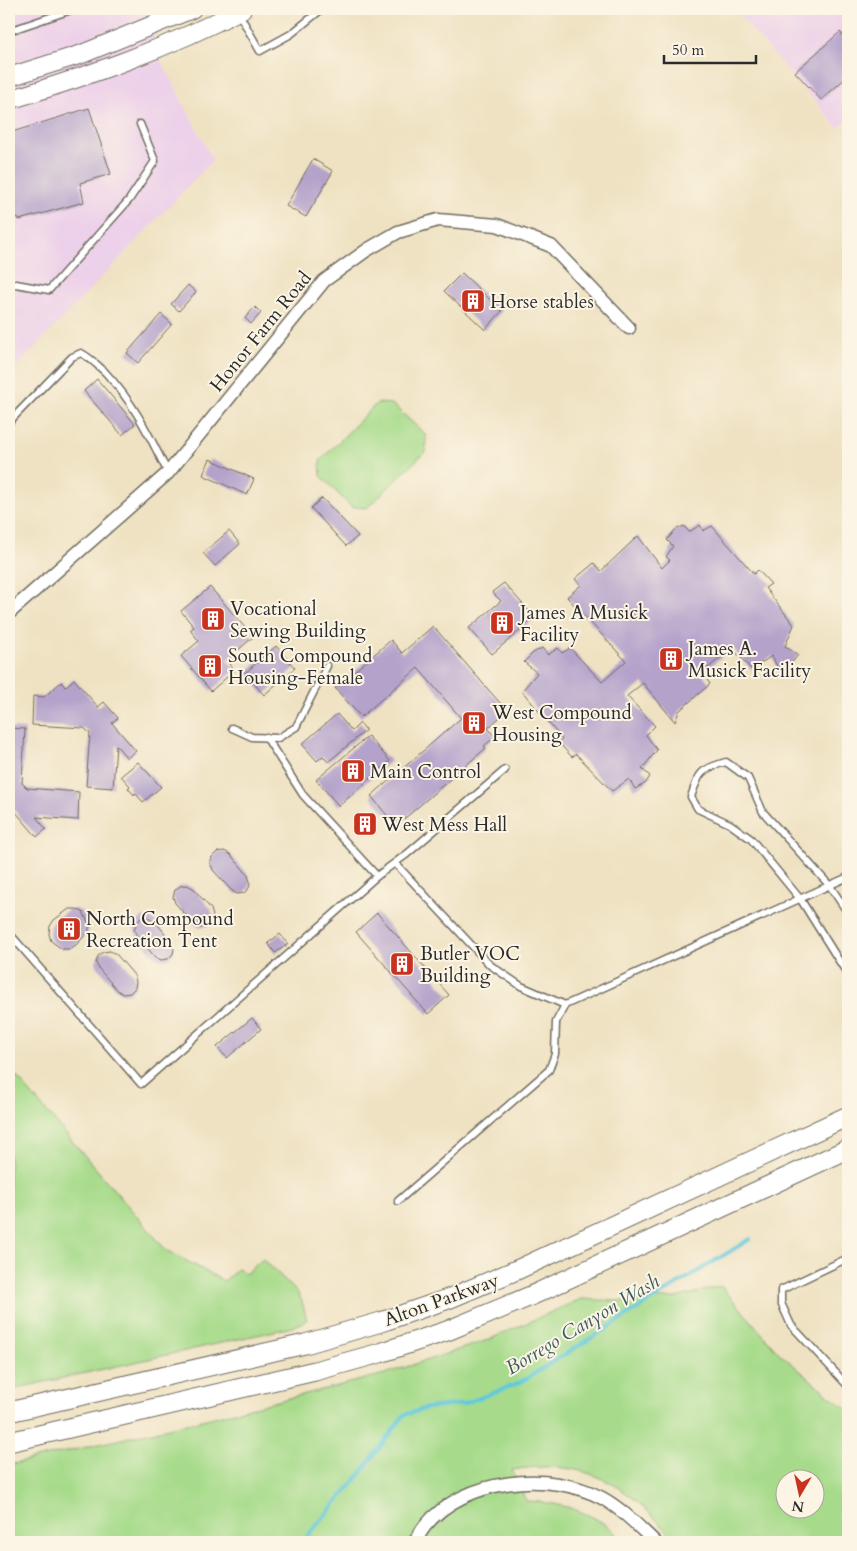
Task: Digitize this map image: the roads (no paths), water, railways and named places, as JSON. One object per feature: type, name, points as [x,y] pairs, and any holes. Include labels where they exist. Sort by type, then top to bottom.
[{"type":"main road","points":[[9,77],[82,54],[192,9]]},
{"type":"main road","points":[[9,100],[154,50],[240,10]]},
{"type":"main road","name":"Alton Parkway","points":[[9,1412],[304,1344],[381,1322],[440,1302],[519,1269],[848,1116]]},
{"type":"main road","name":"Alton Parkway","points":[[9,1442],[315,1371],[380,1353],[447,1331],[533,1295],[848,1149]]},
{"type":"street","name":"Honor Farm Road","points":[[9,613],[168,474],[324,281],[366,250],[398,232],[438,220],[497,225],[551,246],[629,328]]},
{"type":"street","points":[[415,1542],[424,1526],[437,1514],[470,1494],[516,1483],[541,1481],[566,1484],[602,1498],[623,1512],[654,1542]]},
{"type":"lane","points":[[9,31],[74,9]]},
{"type":"lane","points":[[240,10],[260,51],[292,34],[322,9]]},
{"type":"lane","points":[[9,285],[16,284],[49,290],[129,200],[155,161],[140,124]]},
{"type":"lane","points":[[9,422],[72,357],[81,353],[90,357],[122,390],[141,418],[168,474]]},
{"type":"lane","points":[[232,728],[252,736],[278,738],[296,727],[327,666]]},
{"type":"lane","points":[[266,737],[303,795],[377,876]]},
{"type":"lane","points":[[848,913],[830,886],[763,812],[748,778],[726,762],[709,766],[698,775],[691,797],[698,809],[730,824],[751,839],[801,900],[848,976]]},
{"type":"lane","points":[[9,933],[141,1084],[377,876],[505,770]]},
{"type":"lane","points":[[395,863],[490,965],[521,986],[565,1005]]},
{"type":"lane","points":[[398,1201],[549,1070],[555,1054],[556,1022],[565,1005],[801,900],[848,877]]},
{"type":"lane","points":[[848,1258],[781,1290],[781,1303],[791,1325],[848,1386]]},
{"type":"waterway","name":"Borrego Canyon Wash","points":[[302,1542],[355,1481],[404,1415],[427,1408],[463,1404],[519,1383],[750,1239]]},
{"type":"place","name":"Horse stables","points":[[473,301]]},
{"type":"place","name":"Vocational Sewing Building","points":[[213,619]]},
{"type":"place","name":"James A Musick Facility","points":[[502,623]]},
{"type":"place","name":"James A. Musick Facility","points":[[671,659]]},
{"type":"place","name":"South Compound Housing-Female","points":[[210,666]]},
{"type":"place","name":"West Compound Housing","points":[[474,723]]},
{"type":"place","name":"Main Control","points":[[353,771]]},
{"type":"place","name":"West Mess Hall","points":[[365,824]]},
{"type":"place","name":"North Compound Recreation Tent","points":[[69,929]]},
{"type":"place","name":"Butler VOC Building","points":[[402,964]]}]
